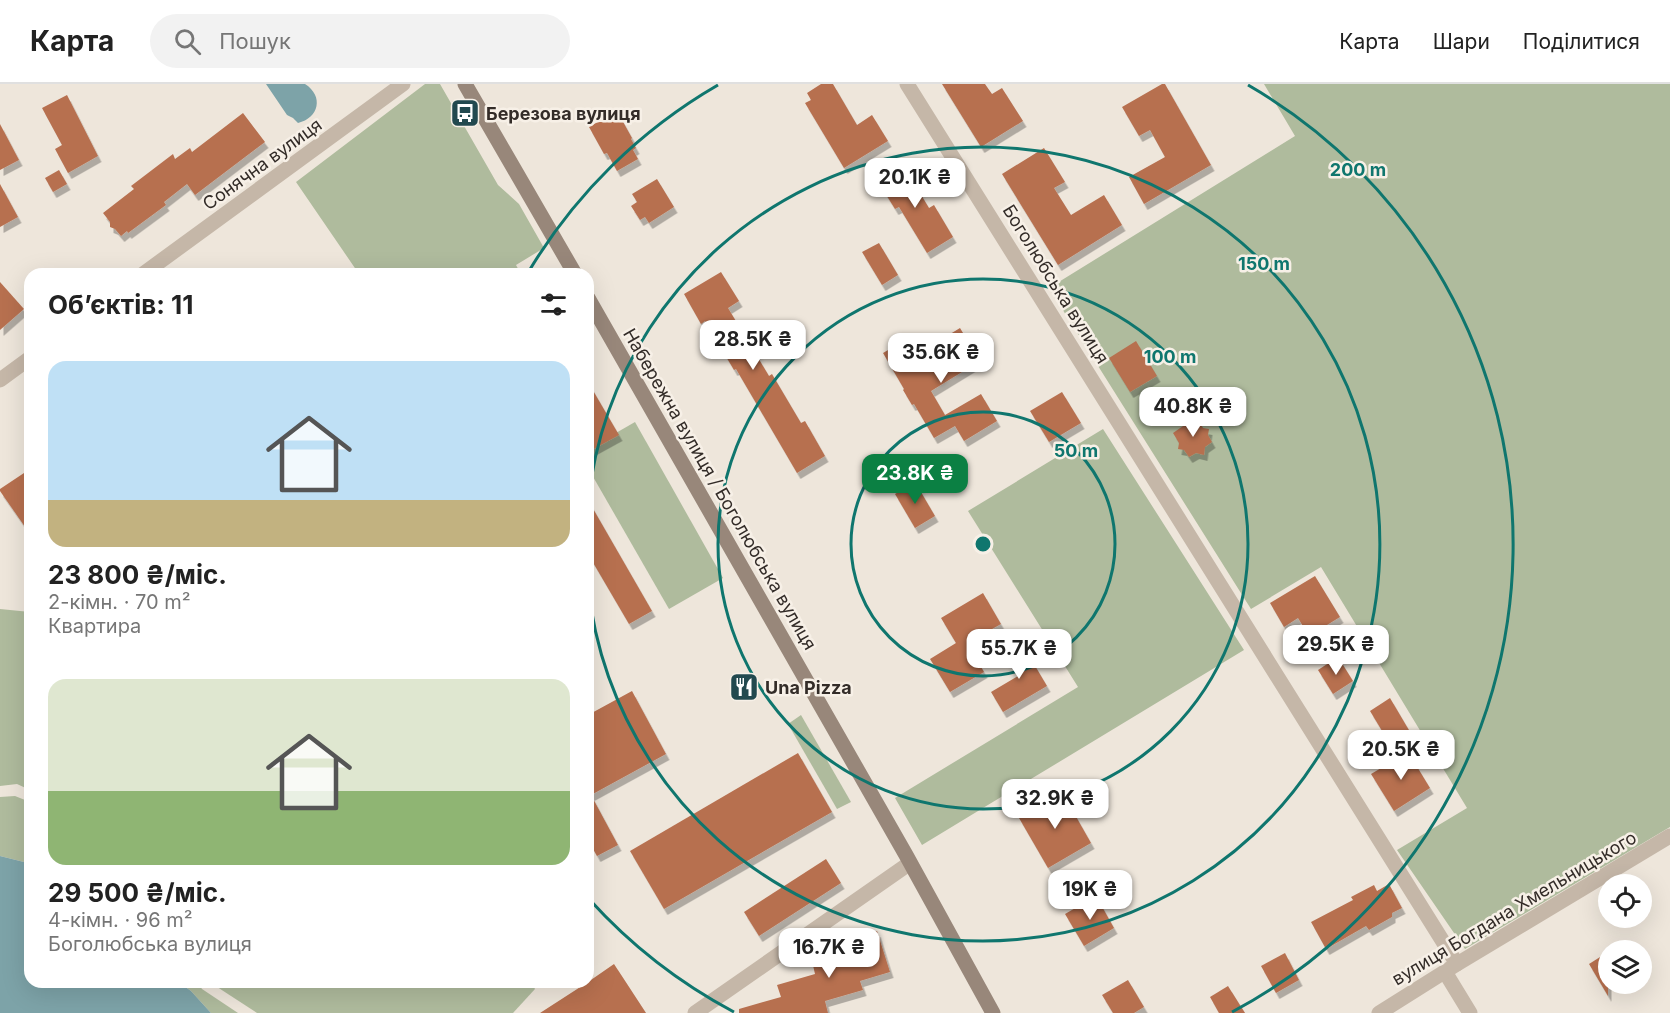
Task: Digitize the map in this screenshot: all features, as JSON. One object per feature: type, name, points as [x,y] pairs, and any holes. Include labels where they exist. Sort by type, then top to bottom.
[{"type":"street","name":"Сонячна вулиця","points":[[151,268],[403,84]]},
{"type":"street","points":[[465,84],[571,268]]},
{"type":"street","name":"Боголюбська вулиця","points":[[907,84],[1451,968],[1470,1013]]},
{"type":"street","name":"Набережна вулиця / Боголюбська вулиця","points":[[594,309],[993,1013]]},
{"type":"street","points":[[0,380],[24,362]]},
{"type":"street","name":"вулиця Богдана Хмельницького","points":[[1379,1013],[1670,836]]},
{"type":"street","points":[[695,1013],[910,863]]},
{"type":"green space","points":[[425,84],[440,84],[498,185],[519,204],[544,248],[516,265],[518,268],[355,268],[296,182]]},
{"type":"green space","points":[[1264,84],[1670,84],[1670,827],[1465,949],[1397,850],[1467,808],[1321,567],[1251,609],[1049,288],[1295,136]]},
{"type":"green space","points":[[635,422],[723,578],[669,609],[594,478],[594,446]]},
{"type":"green space","points":[[1103,429],[1244,650],[922,845],[895,798],[1078,687],[968,511]]},
{"type":"green space","points":[[0,609],[24,611],[24,787],[17,784],[0,786]]},
{"type":"green space","points":[[801,715],[851,802],[837,809],[788,724]]},
{"type":"green space","points":[[15,796],[24,800],[24,862],[0,856],[0,797]]},
{"type":"green space","points":[[187,988],[201,988],[238,1013],[211,1013]]},
{"type":"green space","points":[[219,988],[535,989],[513,1013],[257,1013]]},
{"type":"water","points":[[266,84],[305,84],[315,94],[317,100],[314,112],[298,123],[287,115]]},
{"type":"water","points":[[0,856],[24,862],[24,988],[187,988],[211,1013],[0,1013]]},
{"type":"building","points":[[821,84],[833,84],[857,125],[872,115],[888,141],[844,168],[805,103],[811,100],[807,93]]},
{"type":"building","points":[[942,84],[985,84],[992,94],[1002,88],[1023,121],[981,147]]},
{"type":"building","points":[[1165,84],[1211,165],[1144,204],[1129,177],[1165,157],[1150,130],[1139,136],[1122,107]]},
{"type":"building","points":[[67,95],[98,156],[68,173],[55,149],[62,145],[42,108]]},
{"type":"building","points":[[617,111],[632,138],[636,148],[633,150],[638,159],[617,171],[607,153],[604,154],[589,127]]},
{"type":"building","points":[[243,113],[265,142],[195,195],[187,184],[164,202],[166,205],[128,233],[127,231],[121,236],[110,227],[110,222],[103,213],[134,189],[131,186],[173,154],[175,159],[190,148],[192,152]]},
{"type":"building","points":[[0,124],[19,160],[0,170]]},
{"type":"building","points":[[1044,148],[1065,182],[1054,188],[1071,215],[1104,195],[1122,225],[1058,265],[1002,174]]},
{"type":"building","points":[[903,165],[929,208],[934,205],[953,237],[927,253],[899,207],[895,209],[877,180]]},
{"type":"building","points":[[59,170],[67,184],[53,192],[45,178]]},
{"type":"building","points":[[657,179],[674,207],[649,223],[645,217],[640,220],[631,206],[637,202],[632,194]]},
{"type":"building","points":[[0,184],[18,217],[0,227]]},
{"type":"building","points":[[879,243],[898,275],[882,285],[862,252]]},
{"type":"building","points":[[721,272],[739,301],[728,308],[769,376],[772,374],[801,423],[805,421],[825,456],[797,473],[736,369],[734,370],[705,321],[701,324],[684,294]]},
{"type":"building","points":[[0,282],[24,309],[0,330]]},
{"type":"building","points":[[960,328],[980,361],[931,391],[945,415],[981,394],[997,421],[964,441],[955,426],[934,438],[903,390],[883,353],[900,343],[909,359]]},
{"type":"building","points":[[1136,341],[1157,376],[1130,392],[1109,358]]},
{"type":"building","points":[[594,392],[619,435],[594,449]]},
{"type":"building","points":[[1062,392],[1081,423],[1049,442],[1030,411]]},
{"type":"building","points":[[1196,417],[1203,428],[1209,429],[1208,435],[1212,442],[1205,447],[1204,455],[1196,453],[1189,457],[1184,450],[1178,449],[1179,443],[1173,433]]},
{"type":"building","points":[[24,473],[24,525],[0,491]]},
{"type":"building","points":[[915,482],[935,516],[915,528],[895,494]]},
{"type":"building","points":[[594,510],[652,611],[629,624],[594,564]]},
{"type":"building","points":[[1315,576],[1340,617],[1309,636],[1298,618],[1284,627],[1270,603]]},
{"type":"building","points":[[983,593],[1001,624],[967,643],[984,672],[950,692],[930,659],[956,643],[941,618]]},
{"type":"building","points":[[1022,644],[1047,686],[1003,712],[991,692],[1018,676],[1005,654]]},
{"type":"building","points":[[1338,657],[1353,681],[1333,694],[1318,670]]},
{"type":"building","points":[[632,691],[666,754],[594,793],[594,712]]},
{"type":"building","points":[[1390,698],[1413,737],[1393,749],[1370,711]]},
{"type":"building","points":[[1408,752],[1430,788],[1394,811],[1371,774]]},
{"type":"building","points":[[798,753],[832,812],[664,909],[630,851]]},
{"type":"building","points":[[1062,792],[1091,843],[1048,868],[1019,818]]},
{"type":"building","points":[[594,801],[618,845],[597,856],[594,851]]},
{"type":"building","points":[[826,859],[841,883],[759,936],[744,912]]},
{"type":"building","points":[[1389,884],[1402,908],[1392,913],[1392,917],[1369,930],[1366,926],[1326,949],[1311,922],[1353,900],[1351,897],[1374,885],[1377,891]]},
{"type":"building","points":[[1096,896],[1114,928],[1084,946],[1065,914]]},
{"type":"building","points":[[877,931],[890,972],[860,981],[863,990],[825,1001],[828,1013],[739,1013],[739,1009],[781,997],[777,985],[815,974],[812,961],[841,952],[839,943]]},
{"type":"building","points":[[1285,953],[1299,980],[1276,993],[1261,966]]},
{"type":"building","points":[[1598,958],[1598,979],[1589,964]]},
{"type":"building","points":[[614,964],[646,1013],[540,1013],[579,988],[594,988],[594,978]]},
{"type":"building","points":[[1128,980],[1144,1007],[1134,1013],[1113,1013],[1102,995]]},
{"type":"building","points":[[1228,986],[1245,1013],[1219,1013],[1210,997]]},
{"type":"place","name":"Березова вулиця","points":[[465,113]]},
{"type":"place","name":"Una Pizza","points":[[744,687]]}]
